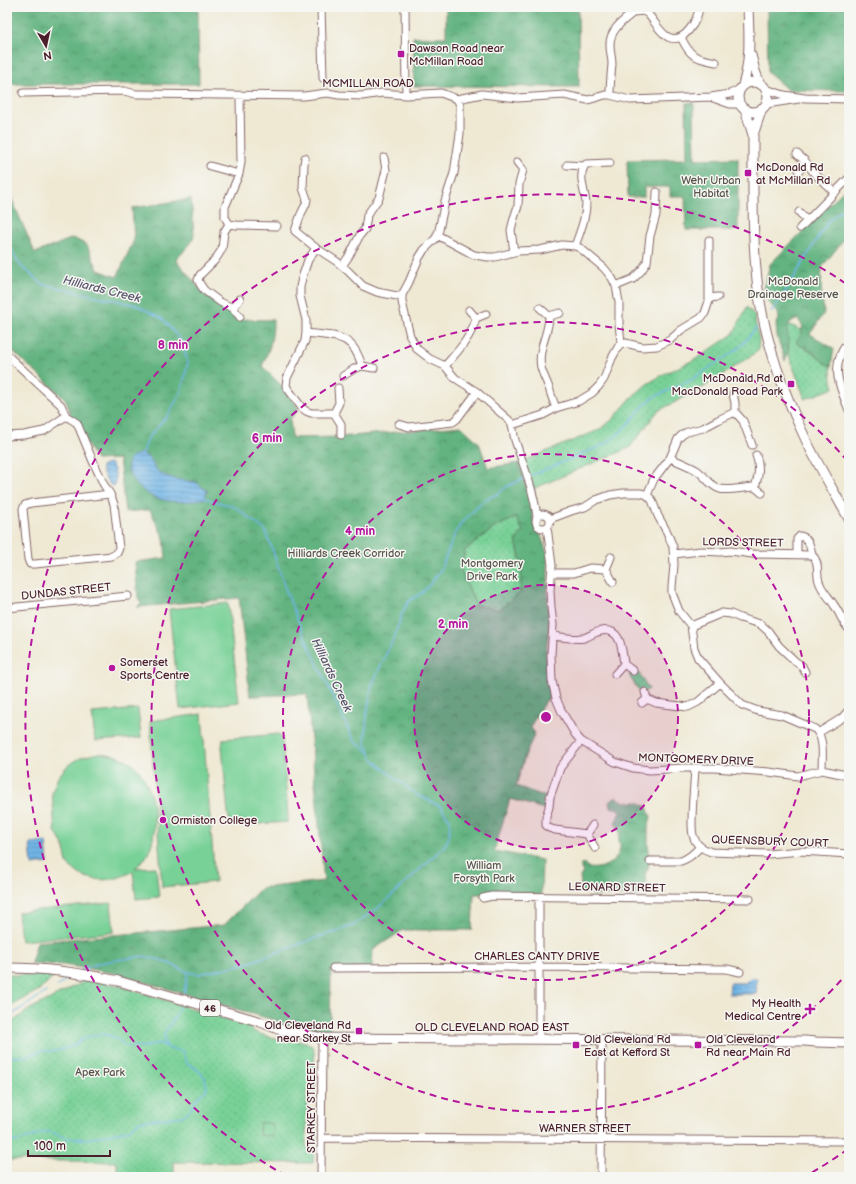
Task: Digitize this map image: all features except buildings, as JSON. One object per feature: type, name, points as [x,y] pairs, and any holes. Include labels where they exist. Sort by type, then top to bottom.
[{"type":"main road","points":[[748,7],[749,48],[747,72],[738,94],[738,99],[753,135],[754,226],[756,264],[761,307],[776,368],[792,410],[806,441],[849,519]]},
{"type":"main road","points":[[749,48],[755,71],[768,94],[768,99],[753,135]]},
{"type":"main road","points":[[741,87],[751,82],[763,86]]},
{"type":"main road","points":[[742,107],[754,112],[764,106]]},
{"type":"main road","name":"46","points":[[7,968],[39,968],[60,970],[118,981],[278,1029],[322,1038]]},
{"type":"main road","name":"OLD CLEVELAND ROAD EAST","points":[[322,1038],[539,1038],[805,1041],[849,1043]]},
{"type":"main road","name":"OLD CLEVELAND ROAD EAST","points":[[805,1041],[816,1039],[849,1038]]},
{"type":"street","points":[[321,7],[323,78]]},
{"type":"street","points":[[405,7],[406,95]]},
{"type":"street","points":[[610,95],[610,73],[612,64],[610,38],[616,27],[633,9],[647,13],[664,34],[668,37],[674,38],[684,35],[693,24],[699,7]]},
{"type":"street","points":[[681,36],[690,52],[700,59],[713,60]]},
{"type":"street","points":[[763,86],[784,95],[805,98],[849,99]]},
{"type":"street","name":"MCMILLAN ROAD","points":[[23,93],[124,91],[136,94],[304,96],[327,93],[362,96],[382,93],[406,95],[441,93],[458,98],[482,94],[518,98],[564,95],[588,100],[610,95],[630,100],[711,97],[730,94],[741,87]]},
{"type":"street","points":[[229,224],[225,217],[225,207],[239,174],[241,162],[240,96]]},
{"type":"street","name":"MCMILLAN ROAD","points":[[711,97],[742,107]]},
{"type":"street","points":[[458,98],[456,104],[456,124],[459,140],[458,152],[454,173],[447,192],[439,230],[437,235],[421,254],[402,297],[408,330],[413,343],[423,354],[445,366],[455,378],[477,392],[506,417],[512,425],[515,439],[536,503],[544,517],[550,522],[544,528],[539,527],[536,523],[544,517],[585,507],[596,500],[610,495],[624,493],[641,494],[647,495],[652,500],[673,547],[674,565],[672,593],[679,611],[691,626],[694,648],[698,658],[742,705],[758,711],[785,716],[815,730],[821,741],[822,770]]},
{"type":"street","points":[[764,106],[805,98]]},
{"type":"street","points":[[797,154],[834,192]]},
{"type":"street","points":[[305,158],[303,188],[307,200],[295,230],[370,289],[377,292],[402,297]]},
{"type":"street","points":[[342,266],[365,228],[367,215],[379,198],[386,170],[384,158]]},
{"type":"street","points":[[514,252],[511,230],[518,206],[519,184],[526,171],[517,162]]},
{"type":"street","points":[[799,171],[806,162]]},
{"type":"street","points":[[567,165],[584,166],[586,164],[610,164]]},
{"type":"street","points":[[210,166],[239,174]]},
{"type":"street","points":[[575,246],[586,208],[582,180],[584,166]]},
{"type":"street","points":[[800,228],[849,178]]},
{"type":"street","points":[[616,286],[633,279],[647,262],[650,236],[657,211],[657,192]]},
{"type":"street","points":[[799,212],[807,221]]},
{"type":"street","points":[[229,224],[277,226]]},
{"type":"street","points":[[229,224],[224,232],[222,249],[215,260],[200,275],[198,280],[204,290],[213,298],[233,308],[240,317]]},
{"type":"street","points":[[437,235],[474,255],[481,257],[495,257],[514,252],[540,250],[562,245],[575,246],[580,248],[604,268],[616,286],[619,302],[621,342],[612,358],[604,379],[592,393],[579,401],[512,425]]},
{"type":"street","points":[[621,342],[642,347],[657,346],[670,340],[686,327],[701,318],[707,308],[709,298],[709,240]]},
{"type":"street","points":[[316,248],[304,270],[300,287],[300,296],[306,320],[305,341],[287,378],[286,386],[302,408],[306,411],[311,413],[334,413]]},
{"type":"street","points":[[709,250],[717,250]]},
{"type":"street","points":[[709,298],[718,297]]},
{"type":"street","points":[[233,308],[240,299]]},
{"type":"street","points":[[540,308],[549,316]]},
{"type":"street","points":[[469,310],[476,318]]},
{"type":"street","points":[[549,316],[560,313]]},
{"type":"street","points":[[476,318],[486,314]]},
{"type":"street","points":[[549,316],[548,330],[540,352],[540,366],[556,408]]},
{"type":"street","points":[[445,366],[469,338],[476,318]]},
{"type":"street","points":[[306,333],[331,335],[343,339],[355,349],[360,357],[362,366]]},
{"type":"street","points":[[849,341],[840,356],[837,372],[839,386],[849,410]]},
{"type":"street","points":[[7,355],[61,405],[66,416],[76,423],[104,485],[110,494],[115,511],[119,548],[117,553],[112,556],[30,564],[28,559],[23,509],[25,505],[30,503],[110,494]]},
{"type":"street","points":[[343,376],[362,366],[374,368]]},
{"type":"street","points":[[334,413],[340,403],[338,388]]},
{"type":"street","points":[[398,424],[410,427],[452,422],[457,419],[477,392]]},
{"type":"street","points":[[733,394],[735,412],[743,420],[751,441]]},
{"type":"street","points":[[647,495],[654,479],[670,458],[678,439],[682,435],[687,432],[703,428],[735,412]]},
{"type":"street","points":[[334,413],[341,424],[341,435]]},
{"type":"street","points":[[7,436],[24,435],[44,431],[66,416]]},
{"type":"street","points":[[755,487],[760,462],[756,454]]},
{"type":"street","points":[[670,458],[700,472],[710,483],[720,489],[755,487],[762,493]]},
{"type":"street","name":"MONTGOMERY DRIVE","points":[[544,528],[552,565],[550,591],[553,625],[551,662],[552,681],[559,707],[565,719],[581,741],[605,757],[633,768],[650,770],[714,768],[769,772],[798,776],[822,770],[849,774]]},
{"type":"street","points":[[797,554],[797,539],[800,536],[803,536],[806,539],[812,555],[817,562],[820,586],[836,606],[843,622],[849,629]]},
{"type":"street","name":"LORDS STREET","points":[[674,554],[701,551],[730,551],[753,554],[812,555]]},
{"type":"street","points":[[606,569],[611,557]]},
{"type":"street","points":[[552,573],[574,573],[590,568],[606,569]]},
{"type":"street","points":[[606,569],[613,582]]},
{"type":"street","name":"DUNDAS STREET","points":[[7,608],[128,596]]},
{"type":"street","points":[[691,626],[722,613],[731,614],[755,622],[764,627],[779,646],[804,669],[809,662]]},
{"type":"street","points":[[553,636],[584,638],[600,631],[606,630],[612,632],[620,640],[622,645],[624,664],[633,671]]},
{"type":"street","points":[[615,674],[624,664]]},
{"type":"street","points":[[644,698],[656,703],[688,707],[698,702],[720,683]]},
{"type":"street","points":[[818,733],[842,718],[849,710]]},
{"type":"street","points":[[581,741],[560,768],[550,797],[546,825],[555,830],[587,834]]},
{"type":"street","name":"QUEENSBURY COURT","points":[[696,768],[692,804],[692,834],[694,840],[700,847],[711,852],[768,854],[801,851],[849,854]]},
{"type":"street","points":[[587,834],[593,825]]},
{"type":"street","points":[[587,834],[595,848]]},
{"type":"street","points":[[650,861],[681,861],[691,857],[700,847]]},
{"type":"street","name":"LEONARD STREET","points":[[483,898],[492,896],[750,899]]},
{"type":"street","points":[[539,897],[539,1038]]},
{"type":"street","name":"CHARLES CANTY DRIVE","points":[[333,968],[538,967],[726,969],[740,972]]},
{"type":"street","name":"STARKEY STREET","points":[[321,1177],[322,1038]]},
{"type":"street","points":[[601,1177],[602,1039]]},
{"type":"street","name":"WARNER STREET","points":[[322,1138],[849,1141]]},
{"type":"green space","points":[[7,7],[198,7],[199,84],[7,84]]},
{"type":"green space","points":[[446,7],[578,7],[579,87],[414,86],[413,37],[446,37]]},
{"type":"green space","points":[[767,7],[849,7],[849,91],[788,90],[768,73]]},
{"type":"green space","name":"Wehr Urban Habitat","points":[[686,103],[694,103],[695,159],[738,158],[738,230],[686,230],[685,196],[670,196],[670,187],[644,187],[644,197],[628,197],[627,160],[687,159]]},
{"type":"green space","name":"McDonald Drainage Reserve","points":[[849,185],[849,233],[822,267],[821,287],[824,313],[810,334],[834,349],[831,366],[824,363],[811,351],[798,345],[796,341],[802,334],[801,329],[803,327],[798,319],[789,323],[787,330],[789,347],[785,361],[777,336],[776,323],[779,320],[778,312],[768,302],[764,289],[770,264]]},
{"type":"green space","name":"Hilliards Creek Corridor","points":[[7,188],[35,253],[73,238],[87,245],[98,270],[117,277],[134,240],[132,208],[191,199],[194,235],[191,243],[176,260],[205,295],[228,311],[235,319],[273,320],[270,344],[262,366],[283,387],[299,409],[290,419],[292,438],[340,437],[461,426],[479,443],[488,468],[518,463],[532,508],[534,526],[540,533],[548,556],[549,629],[546,665],[551,695],[542,706],[530,727],[535,733],[525,756],[516,786],[547,797],[544,809],[510,799],[494,851],[542,860],[541,895],[474,894],[472,930],[403,930],[373,950],[372,971],[331,971],[330,1031],[287,1024],[114,973],[64,965],[31,963],[37,942],[224,925],[261,888],[324,881],[307,694],[250,696],[239,598],[137,607],[141,603],[138,598],[135,562],[166,558],[164,538],[150,510],[125,512],[119,459],[96,460],[71,416],[66,400],[7,346]],"holes":[[[516,518],[523,531],[516,540],[522,567],[520,593],[499,610],[476,605],[461,571],[465,550],[497,526]]]},
{"type":"green space","name":"McDonald Drainage Reserve","points":[[747,307],[754,315],[759,340],[758,351],[704,387],[658,411],[629,448],[528,491],[518,463],[599,430],[612,420],[632,397],[647,384],[698,358],[733,334]]},
{"type":"green space","points":[[779,320],[810,334],[834,349],[831,369],[834,388],[805,399],[785,345]]},
{"type":"green space","name":"Montgomery Drive Park","points":[[516,518],[523,531],[516,540],[522,567],[520,593],[499,610],[476,605],[461,571],[465,550],[497,526]]},
{"type":"green space","points":[[228,603],[239,702],[180,709],[169,609]]},
{"type":"green space","points":[[636,669],[649,689],[641,694],[629,675]]},
{"type":"green space","points":[[138,709],[141,738],[95,741],[92,713]]},
{"type":"green space","points":[[202,714],[215,882],[162,887],[150,721]]},
{"type":"green space","points":[[279,734],[282,739],[288,815],[287,822],[231,826],[228,814],[222,747],[223,739]]},
{"type":"green space","points":[[98,753],[115,756],[131,763],[139,770],[145,780],[154,815],[153,839],[148,854],[135,868],[156,867],[159,897],[136,899],[133,871],[113,879],[99,880],[79,874],[67,864],[64,847],[55,831],[52,792],[58,777],[68,765],[82,757]]},
{"type":"green space","points":[[617,797],[624,802],[638,802],[647,807],[651,817],[648,828],[650,859],[645,875],[646,882],[643,886],[643,892],[638,896],[593,895],[589,891],[584,893],[580,892],[578,889],[581,884],[580,877],[583,872],[581,869],[581,864],[585,863],[589,868],[599,868],[613,861],[619,853],[620,833],[615,823],[620,812],[618,809],[610,807],[609,802]]},
{"type":"green space","points":[[111,903],[114,932],[21,941],[18,912]]},
{"type":"green space","points":[[7,975],[56,975],[39,990],[7,1008]]},
{"type":"green space","name":"Apex Park","points":[[87,980],[117,985],[245,1025],[255,1032],[266,1036],[306,1042],[313,1047],[315,1091],[307,1091],[306,1147],[314,1148],[313,1163],[174,1162],[174,1177],[117,1177],[117,1162],[7,1160],[7,1026],[30,1009]]},
{"type":"green space","points":[[260,1122],[273,1124],[271,1136],[259,1135]]},
{"type":"water","points":[[142,453],[150,459],[155,468],[161,474],[175,479],[196,482],[207,491],[205,498],[200,500],[179,502],[158,499],[149,495],[139,487],[131,477],[128,466],[129,460],[132,456]]},
{"type":"water","points":[[110,463],[115,474],[114,486],[110,485],[102,471],[102,466]]},
{"type":"water","points":[[46,842],[48,863],[32,865],[30,844]]},
{"type":"water","points":[[750,978],[757,978],[756,994],[729,994],[730,983],[745,983]]},
{"type":"waterway","points":[[771,312],[781,299],[829,220],[849,204]]},
{"type":"waterway","name":"Hilliards Creek","points":[[7,241],[19,264],[42,284],[136,305],[163,319],[182,342],[188,363],[181,392],[168,415],[148,438],[142,455]]},
{"type":"waterway","points":[[530,476],[603,445],[616,436],[644,405],[654,397],[691,380],[736,350],[757,327]]},
{"type":"waterway","points":[[370,752],[365,742],[367,713],[372,685],[395,635],[402,613],[409,601],[422,593],[441,569],[455,533],[463,521],[487,498],[496,495],[508,486],[525,478]]},
{"type":"waterway","name":"Hilliards Creek","points":[[81,971],[104,962],[143,956],[161,960],[188,972],[199,974],[248,963],[336,932],[354,925],[378,908],[438,852],[445,845],[449,837],[450,820],[440,806],[417,795],[386,771],[372,758],[371,754],[354,741],[302,631],[286,591],[265,530],[235,507],[205,498]]},
{"type":"waterway","points":[[184,993],[188,972]]},
{"type":"waterway","name":"Hilliards Creek","points":[[58,986],[71,976]]},
{"type":"waterway","name":"Hilliards Creek","points":[[7,1018],[46,992]]},
{"type":"waterway","points":[[177,1012],[180,1006]]},
{"type":"waterway","points":[[167,1047],[164,1038],[166,1030],[176,1015]]},
{"type":"waterway","points":[[7,1054],[12,1057],[26,1056],[41,1051],[58,1051],[72,1046],[86,1037],[102,1034],[114,1037],[126,1046],[144,1047],[159,1043],[168,1048],[182,1051],[187,1063],[198,1070],[205,1078],[207,1089],[197,1098],[191,1109],[183,1116],[140,1121],[128,1130],[86,1139],[66,1138],[51,1132],[44,1132],[15,1142],[7,1138]]},
{"type":"place","name":"Dawson Road near McMillan Road","points":[[401,54]]},
{"type":"place","name":"McDonald Rd at McMillan Rd","points":[[748,173]]},
{"type":"place","name":"McDonald Rd at MacDonald Road Park","points":[[791,384]]},
{"type":"place","name":"Somerset Sports Centre","points":[[112,668]]},
{"type":"place","name":"Ormiston College","points":[[163,820]]},
{"type":"place","name":"My Health Medical Centre","points":[[810,1009]]},
{"type":"place","name":"Old Cleveland Rd near Starkey St","points":[[359,1031]]},
{"type":"place","name":"Old Cleveland Rd East at Kefford St","points":[[576,1045]]},
{"type":"place","name":"Old Cleveland Rd near Main Rd","points":[[698,1045]]},
{"type":"park label","name":"William Forsyth Park","points":[[484,871]]}]
